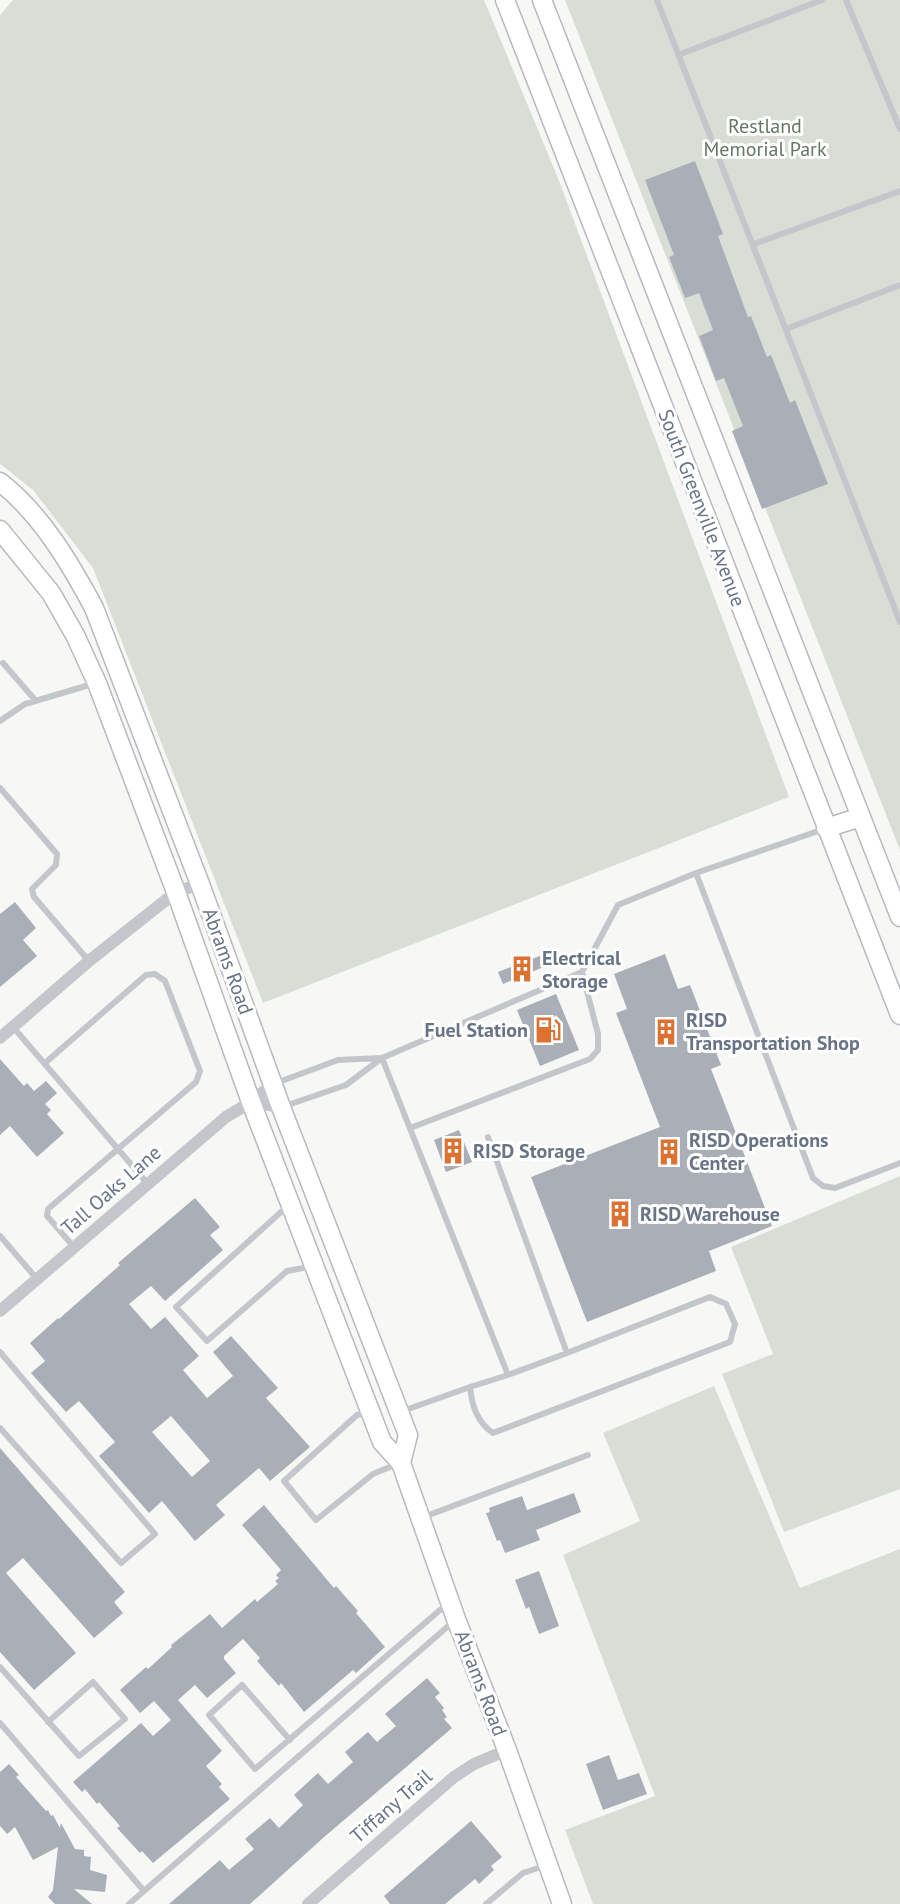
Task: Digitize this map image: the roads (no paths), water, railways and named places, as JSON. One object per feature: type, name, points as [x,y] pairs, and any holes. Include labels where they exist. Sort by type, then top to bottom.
[{"type":"main road","name":"South Greenville Avenue","points":[[505,0],[900,1016]]},
{"type":"main road","name":"South Greenville Avenue","points":[[542,0],[900,917]]},
{"type":"main road","name":"Abrams Road","points":[[0,482],[38,520],[75,574],[94,608],[200,884],[281,1107],[408,1435],[401,1463]]},
{"type":"main road","name":"Abrams Road","points":[[0,530],[51,593],[75,635],[97,683],[176,892],[251,1102],[382,1442],[401,1463],[456,1619],[507,1750],[562,1904]]},
{"type":"main road","points":[[97,683],[120,674]]},
{"type":"main road","points":[[826,828],[861,816]]},
{"type":"street","points":[[0,1038],[89,961],[176,892],[200,884]]},
{"type":"street","name":"Tall Oaks Lane","points":[[0,1311],[226,1117],[251,1102],[273,1084]]},
{"type":"street","points":[[251,1102],[281,1107]]},
{"type":"street","name":"Tiffany Trail","points":[[308,1904],[454,1777],[474,1764],[507,1750]]},
{"type":"lane","points":[[657,0],[900,622]]},
{"type":"lane","points":[[678,55],[822,0]]},
{"type":"lane","points":[[846,0],[900,129]]},
{"type":"lane","points":[[754,244],[900,191]]},
{"type":"lane","points":[[786,329],[900,285]]},
{"type":"lane","points":[[3,663],[36,700]]},
{"type":"lane","points":[[0,721],[36,700],[97,683]]},
{"type":"lane","points":[[0,788],[57,854],[56,865],[32,889],[34,897],[89,961]]},
{"type":"lane","points":[[281,1107],[346,1085],[382,1058],[582,972],[618,905],[696,873],[826,828]]},
{"type":"lane","points":[[696,873],[813,1178],[823,1186],[835,1188],[900,1163]]},
{"type":"lane","points":[[410,1128],[590,1059],[598,1050],[598,1034],[582,972]]},
{"type":"lane","points":[[45,1063],[146,975],[155,974],[163,978],[193,1051],[200,1076],[196,1082],[48,1209],[47,1216],[74,1247]]},
{"type":"lane","points":[[13,1027],[148,1184]]},
{"type":"lane","points":[[273,1084],[338,1060],[382,1058]]},
{"type":"lane","points":[[382,1058],[508,1375]]},
{"type":"lane","points":[[488,1137],[567,1353]]},
{"type":"lane","points":[[292,1208],[281,1212],[176,1307],[207,1341],[287,1271],[314,1266]]},
{"type":"lane","points":[[0,1236],[37,1279]]},
{"type":"lane","points":[[399,1413],[470,1387],[508,1375],[567,1353],[710,1297],[726,1304],[735,1324],[730,1342],[493,1433],[482,1425],[472,1402],[470,1387]]},
{"type":"lane","points":[[0,1352],[155,1534],[121,1563],[0,1428]]},
{"type":"lane","points":[[370,1411],[357,1415],[284,1481],[316,1520],[373,1474],[401,1463]]},
{"type":"lane","points":[[420,1518],[588,1455]]},
{"type":"lane","points":[[290,1740],[242,1685],[209,1715],[255,1769],[290,1740],[450,1601]]},
{"type":"lane","points":[[129,1904],[456,1619]]},
{"type":"lane","points":[[0,1667],[48,1722],[79,1756],[125,1719],[93,1682],[48,1722]]},
{"type":"lane","points":[[0,1723],[144,1891]]},
{"type":"lane","points":[[486,1904],[523,1873],[548,1865]]},
{"type":"place","name":"Electrical Storage","points":[[522,969]]},
{"type":"place","name":"Fuel Station","points":[[548,1030]]},
{"type":"place","name":"RISD Transportation Shop","points":[[666,1032]]},
{"type":"place","name":"RISD Storage","points":[[453,1151]]},
{"type":"place","name":"RISD Operations Center","points":[[669,1152]]},
{"type":"place","name":"RISD Warehouse","points":[[620,1214]]},
{"type":"park label","name":"Restland Memorial Park","points":[[765,138]]}]
